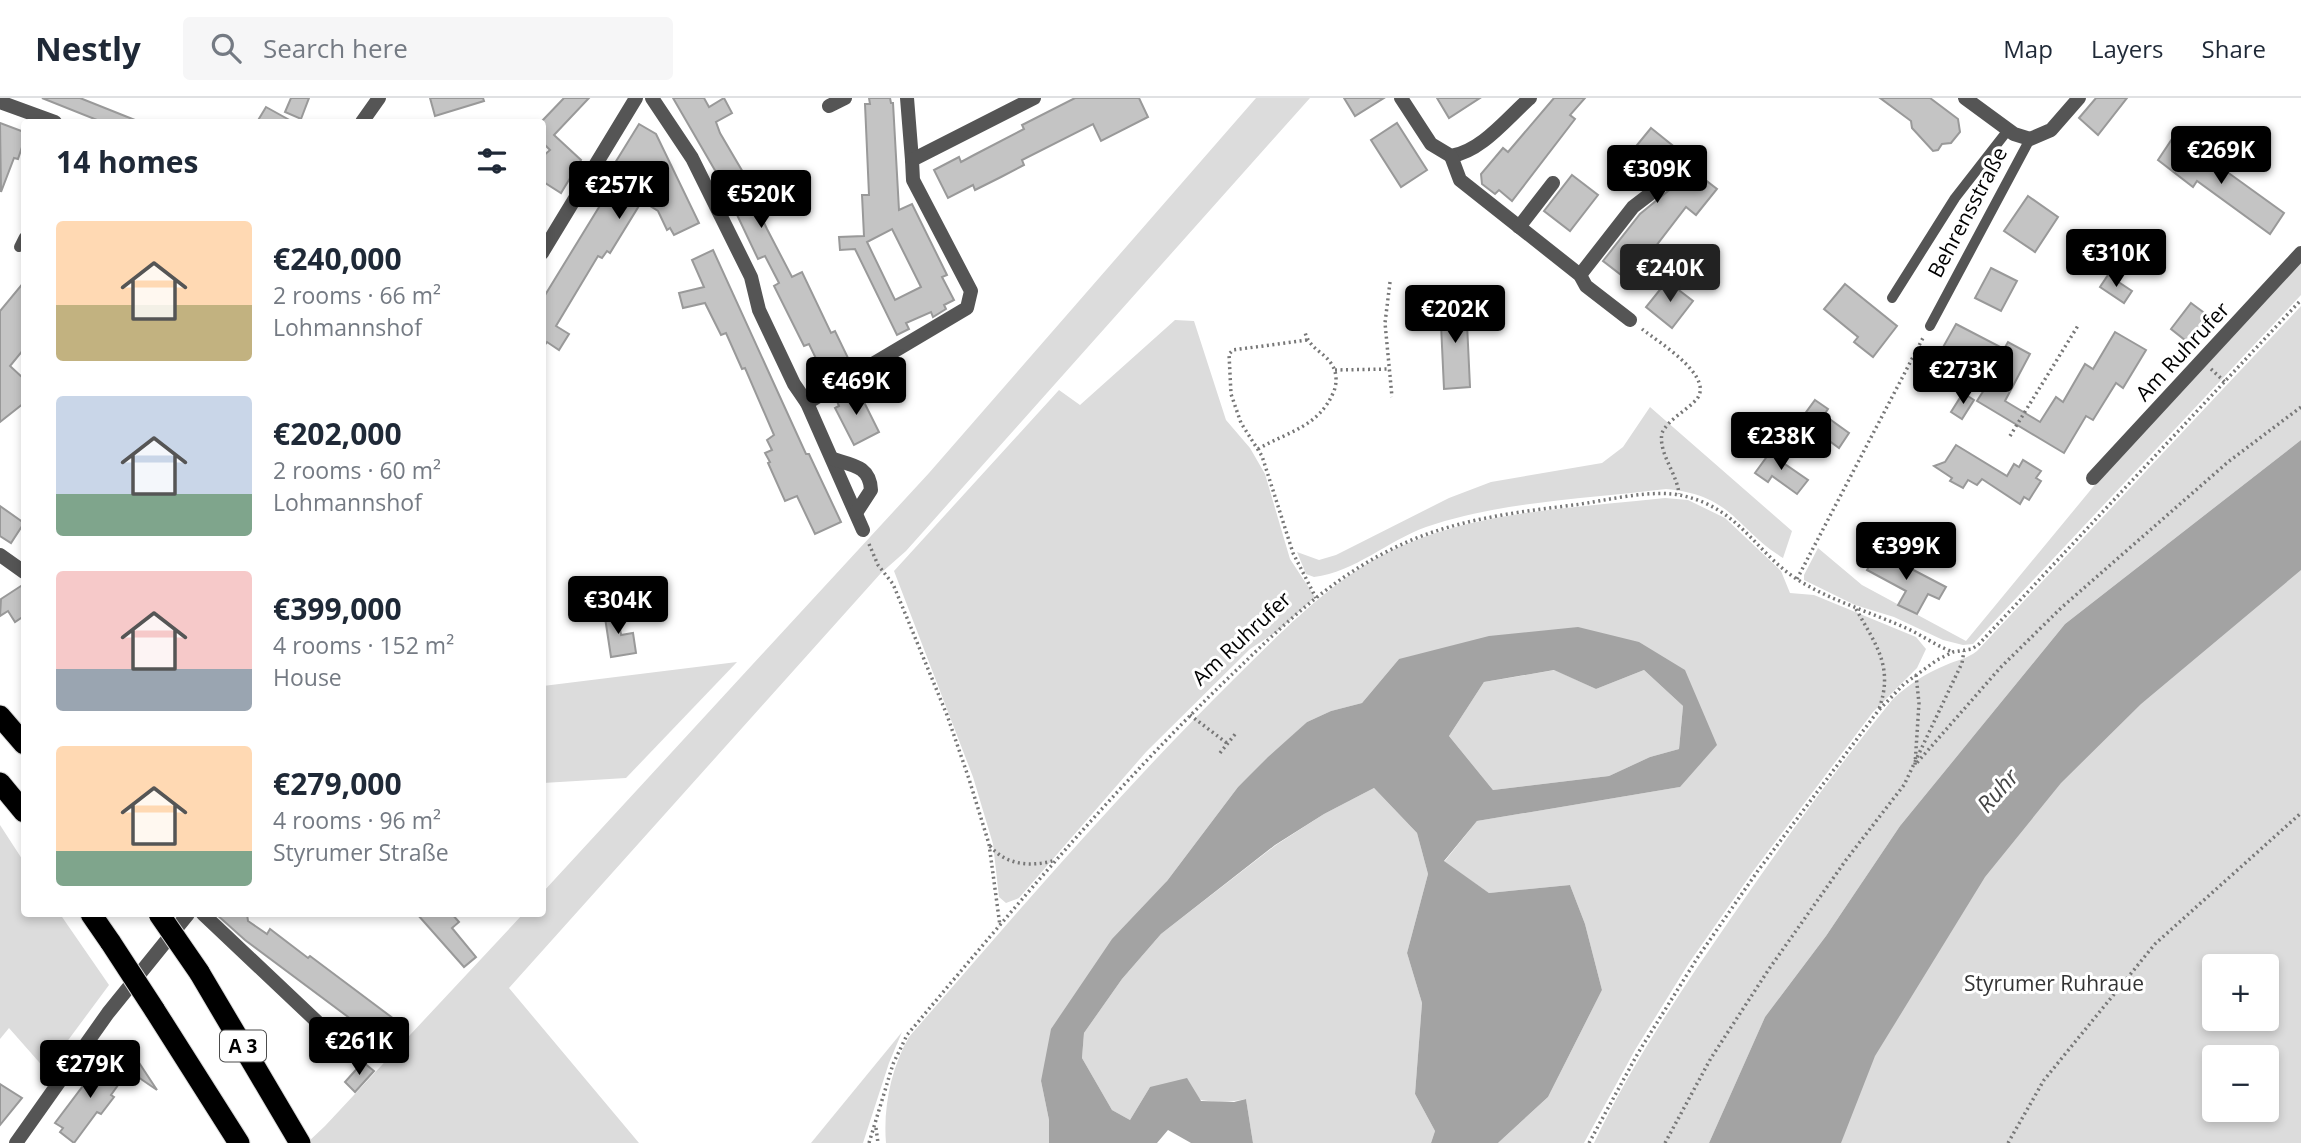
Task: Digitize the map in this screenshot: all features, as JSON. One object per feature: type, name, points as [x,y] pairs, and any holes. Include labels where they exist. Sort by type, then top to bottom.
[{"type":"highway","points":[[0,716],[21,740]]},
{"type":"highway","points":[[0,783],[21,809]]},
{"type":"highway","name":"A 3","points":[[93,917],[239,1143]]},
{"type":"highway","name":"A 3","points":[[161,917],[199,972],[300,1143]]},
{"type":"street","points":[[364,119],[379,98]]},
{"type":"street","points":[[546,246],[636,98]]},
{"type":"street","points":[[652,98],[692,158],[751,277],[758,310],[794,384],[807,402],[863,530]]},
{"type":"street","points":[[829,106],[845,98]]},
{"type":"street","points":[[807,402],[963,313],[970,303],[971,291],[914,180],[907,98]]},
{"type":"street","points":[[912,160],[1034,98]]},
{"type":"street","points":[[1401,98],[1431,144],[1451,156],[1460,180],[1580,275],[1586,286],[1630,320]]},
{"type":"street","points":[[1451,156],[1462,154],[1476,146],[1530,98]]},
{"type":"street","points":[[1965,98],[2008,130],[2030,139]]},
{"type":"street","name":"Behrensstraße","points":[[2030,139],[2051,130],[2078,98]]},
{"type":"street","points":[[0,102],[47,119]]},
{"type":"street","points":[[1580,275],[1633,207],[1676,174]]},
{"type":"street","points":[[1519,227],[1553,183]]},
{"type":"street","name":"Am Ruhrufer","points":[[2093,478],[2301,253]]},
{"type":"street","points":[[833,459],[860,467],[868,474],[871,490],[856,513]]},
{"type":"street","points":[[0,555],[21,570]]},
{"type":"street","points":[[16,1143],[108,1013],[186,917]]},
{"type":"street","points":[[206,917],[348,1051]]},
{"type":"lane","points":[[1892,298],[1955,198],[2008,130]]},
{"type":"lane","name":"Behrensstraße","points":[[1930,326],[2030,139]]},
{"type":"path","points":[[1390,282],[1385,323],[1392,397]]},
{"type":"path","points":[[1589,1143],[1638,1053],[1698,957],[1757,872],[1878,711],[1916,675],[1952,652],[1964,651],[1979,644],[2301,300]]},
{"type":"path","points":[[1630,320],[1691,369],[1698,379],[1698,399],[1662,433],[1662,445],[1678,481],[1679,494]]},
{"type":"path","points":[[2010,436],[2079,324]]},
{"type":"path","points":[[1797,579],[1930,326]]},
{"type":"path","points":[[1258,449],[1315,420],[1326,409],[1336,385],[1335,370],[1330,361],[1307,340],[1305,332]]},
{"type":"path","points":[[1307,340],[1233,350],[1229,354],[1231,394],[1241,423],[1258,449],[1270,475],[1293,553],[1316,598]]},
{"type":"path","points":[[1335,370],[1390,369]]},
{"type":"path","points":[[1915,765],[2000,668],[2061,608],[2228,462],[2301,407]]},
{"type":"path","name":"Am Ruhrufer","points":[[869,1143],[892,1064],[907,1035],[1056,860],[1151,754],[1190,715],[1316,598],[1385,552],[1448,527],[1505,514],[1625,498],[1679,494],[1703,502],[1728,515],[1797,579],[1856,608],[1919,634],[1952,652]]},
{"type":"path","points":[[870,545],[878,565],[893,584],[955,735],[989,844],[1000,926]]},
{"type":"path","points":[[1856,608],[1884,662],[1885,692],[1878,711]]},
{"type":"path","points":[[1665,1143],[1711,1058],[1769,969],[1846,860],[1904,785],[1962,663],[1964,651]]},
{"type":"path","points":[[1915,765],[1919,703],[1916,675]]},
{"type":"path","points":[[1190,715],[1228,744]]},
{"type":"path","points":[[1220,753],[1236,733]]},
{"type":"path","points":[[2008,1143],[2045,1080],[2155,944],[2301,813]]},
{"type":"path","points":[[989,844],[997,854],[1017,863],[1037,865],[1056,860]]},
{"type":"path","name":"Am Ruhrufer","points":[[875,1127],[878,1143]]},
{"type":"green space","points":[[1256,98],[1310,98],[906,551],[881,573],[509,988],[639,1143],[307,1143],[520,917],[546,917],[546,889],[929,473]]},
{"type":"green space","points":[[2301,262],[2301,295],[1973,644],[1963,645],[1943,640],[1894,617],[1855,605],[1804,580],[1818,548],[1862,585],[1966,641],[2098,481]]},
{"type":"green space","points":[[2301,306],[2301,440],[2065,624],[1900,826],[1826,936],[1765,1017],[1709,1143],[1594,1143],[1640,1057],[1692,975],[1809,808],[1893,699],[1924,676],[1977,651]]},
{"type":"green space","points":[[1175,320],[1194,321],[1226,420],[1250,448],[1265,474],[1290,559],[1315,597],[1279,630],[1250,649],[1146,752],[1019,898],[1006,903],[999,897],[993,844],[973,777],[894,571],[1059,390],[1080,405]]},
{"type":"green space","points":[[1650,407],[1792,531],[1783,558],[1720,506],[1688,492],[1666,489],[1515,506],[1455,518],[1412,533],[1343,569],[1314,577],[1306,574],[1297,552],[1319,560],[1336,555],[1449,498],[1491,482],[1602,463],[1623,447]]},
{"type":"green space","name":"Styrumer Ruhraue","points":[[2301,497],[2301,1143],[1796,1143],[1881,961]]},
{"type":"green space","points":[[1665,498],[1688,500],[1725,518],[1781,571],[1790,593],[1814,595],[1916,637],[1926,649],[1917,668],[1873,712],[1754,870],[1689,963],[1635,1050],[1584,1143],[1498,1143],[1548,1097],[1602,990],[1585,924],[1570,885],[1489,893],[1444,862],[1477,821],[1680,787],[1685,670],[1399,659],[1362,703],[1331,711],[1307,722],[1238,787],[1167,881],[1041,1081],[1049,1120],[1049,1143],[886,1143],[890,1088],[897,1062],[909,1037],[1148,767],[1271,643],[1332,588],[1377,558],[1401,546],[1464,525],[1531,512]]},
{"type":"green space","points":[[737,662],[626,778],[546,783],[546,686]]},
{"type":"green space","points":[[1555,670],[1596,689],[1644,670],[1683,706],[1679,749],[1650,757],[1609,776],[1493,790],[1449,736],[1484,682]]},
{"type":"green space","points":[[1374,788],[1417,833],[1428,874],[1407,953],[1422,1003],[1415,1094],[1435,1131],[1431,1143],[1253,1143],[1246,1099],[1210,1101],[1150,1087],[1130,1120],[1112,1110],[1082,1058],[1084,1033],[1122,979],[1161,934],[1276,845],[1324,814]]},
{"type":"green space","points":[[0,825],[21,857],[21,917],[62,917],[109,985],[46,1070],[9,1028],[0,1039]]},
{"type":"green space","points":[[902,1032],[863,1143],[811,1143]]},
{"type":"water","name":"Ruhr","points":[[2301,440],[2301,570],[2141,704],[2061,783],[1985,877],[1875,1056],[1841,1143],[1709,1143],[1765,1017],[1826,936],[1900,826],[2065,624]]},
{"type":"water","points":[[1578,627],[1639,642],[1685,670],[1717,745],[1680,787],[1477,821],[1444,861],[1489,893],[1570,885],[1585,924],[1602,990],[1548,1097],[1498,1143],[1431,1143],[1435,1131],[1415,1094],[1422,1003],[1407,953],[1428,874],[1417,833],[1374,788],[1324,814],[1275,845],[1161,934],[1122,979],[1084,1033],[1082,1058],[1112,1110],[1130,1120],[1150,1087],[1187,1078],[1201,1101],[1234,1102],[1246,1099],[1253,1143],[1191,1143],[1168,1130],[1157,1143],[1049,1143],[1049,1120],[1041,1081],[1051,1029],[1112,939],[1167,881],[1238,787],[1307,722],[1331,711],[1362,703],[1399,659],[1489,636]],"holes":[[[1554,670],[1596,689],[1644,670],[1683,706],[1679,749],[1650,757],[1609,776],[1493,790],[1449,736],[1484,682]]]},
{"type":"building","points":[[42,98],[80,98],[132,119],[94,119]]},
{"type":"building","points":[[291,98],[309,98],[301,119],[285,112]]},
{"type":"building","points":[[430,98],[483,98],[484,101],[435,116]]},
{"type":"building","points":[[564,98],[589,98],[554,135],[581,160],[561,193],[546,184],[546,154],[550,150],[546,146],[544,119]]},
{"type":"building","points":[[673,98],[704,98],[709,107],[724,98],[732,113],[716,122],[720,133],[747,179],[763,173],[771,190],[753,199],[792,277],[802,272],[831,333],[835,331],[848,358],[822,371],[809,344],[804,346],[774,286],[779,283],[765,256],[758,259],[720,179]]},
{"type":"building","points":[[869,98],[890,98],[893,103],[899,210],[912,204],[947,275],[942,277],[954,300],[944,305],[946,309],[933,317],[931,312],[906,323],[909,329],[897,335],[855,249],[840,250],[839,237],[864,236],[862,195],[869,195],[865,104],[870,104]],"holes":[[[892,229],[921,287],[895,300],[867,242]]]},
{"type":"building","points":[[1075,98],[1139,98],[1148,117],[1101,141],[1093,124],[1022,160],[1024,165],[1001,177],[975,190],[973,185],[948,198],[934,170],[959,157],[961,162],[1024,129],[1022,125]]},
{"type":"building","points":[[1344,98],[1384,98],[1355,116]]},
{"type":"building","points":[[1437,98],[1480,98],[1449,118]]},
{"type":"building","points":[[1554,98],[1585,98],[1570,115],[1575,119],[1512,201],[1499,190],[1495,194],[1482,184],[1481,174],[1503,148],[1508,152]]},
{"type":"building","points":[[1880,98],[1930,98],[1958,119],[1960,132],[1951,143],[1942,144],[1938,150],[1933,151],[1912,128],[1911,121]]},
{"type":"building","points":[[2096,98],[2127,98],[2098,135],[2079,118]]},
{"type":"building","points":[[266,107],[288,119],[259,119]]},
{"type":"building","points":[[0,123],[21,131],[21,150],[18,159],[14,158],[1,192]]},
{"type":"building","points":[[1397,123],[1427,170],[1401,187],[1371,140]]},
{"type":"building","points":[[639,124],[656,134],[699,223],[674,235],[670,228],[667,230],[658,211],[642,201],[610,253],[607,251],[602,258],[598,256],[556,326],[569,334],[559,350],[546,343],[546,293],[623,168],[615,163]]},
{"type":"building","points":[[1651,128],[1677,149],[1673,155],[1717,189],[1696,215],[1686,207],[1629,281],[1603,261],[1640,214],[1685,177],[1683,168],[1675,164],[1655,178],[1628,156]]},
{"type":"building","points":[[2172,139],[2208,166],[2212,161],[2284,213],[2270,234],[2197,181],[2193,187],[2158,160]]},
{"type":"building","points":[[1572,175],[1598,195],[1570,231],[1544,211]]},
{"type":"building","points":[[2028,196],[2058,217],[2035,252],[2004,231]]},
{"type":"building","points":[[713,250],[806,454],[809,454],[841,522],[815,534],[797,496],[785,501],[768,463],[770,462],[765,453],[772,450],[767,440],[774,435],[745,368],[742,369],[726,333],[721,335],[705,303],[683,308],[679,293],[704,287],[692,260]]},
{"type":"building","points":[[1991,268],[2017,281],[2001,311],[1975,298]]},
{"type":"building","points":[[2108,275],[2132,291],[2124,303],[2100,287]]},
{"type":"building","points":[[1667,281],[1693,301],[1672,328],[1646,307]]},
{"type":"building","points":[[1845,284],[1897,326],[1873,357],[1854,342],[1858,337],[1824,309]]},
{"type":"building","points":[[21,286],[21,353],[10,366],[21,376],[21,405],[0,422],[0,311]]},
{"type":"building","points":[[1466,302],[1470,387],[1444,389],[1440,303]]},
{"type":"building","points":[[2191,303],[2211,318],[2190,344],[2171,329]]},
{"type":"building","points":[[1956,324],[2004,349],[2008,342],[2030,354],[2005,401],[2040,422],[2056,397],[2063,402],[2085,364],[2093,369],[2115,332],[2146,350],[2123,388],[2116,383],[2093,420],[2086,416],[2064,453],[1977,401],[1993,376],[1942,349]]},
{"type":"building","points":[[857,388],[879,432],[854,445],[835,408],[839,406],[836,399]]},
{"type":"building","points":[[1963,393],[1974,400],[1962,419],[1951,412]]},
{"type":"building","points":[[1815,400],[1828,409],[1824,415],[1849,433],[1839,448],[1813,429],[1809,435],[1796,426]]},
{"type":"building","points":[[1956,445],[2007,476],[2014,464],[2019,467],[2023,460],[2041,471],[2036,478],[2041,481],[2029,500],[2024,497],[2020,504],[1982,479],[1977,485],[1968,480],[1963,488],[1950,481],[1952,478],[1934,466],[1945,462]]},
{"type":"building","points":[[1774,447],[1787,456],[1782,462],[1808,480],[1797,494],[1772,476],[1768,482],[1755,473]]},
{"type":"building","points":[[0,506],[21,521],[21,528],[11,543],[0,536]]},
{"type":"building","points":[[1877,551],[1946,587],[1939,599],[1928,594],[1917,614],[1898,605],[1906,591],[1867,570]]},
{"type":"building","points":[[21,586],[21,618],[15,622],[8,611],[0,616],[1,599]]},
{"type":"building","points":[[617,609],[621,635],[633,633],[636,653],[611,657],[604,611]]},
{"type":"building","points":[[219,917],[247,917],[248,921],[267,934],[270,929],[402,1025],[387,1046],[245,940]]},
{"type":"building","points":[[420,917],[455,917],[459,922],[452,928],[476,957],[464,967]]},
{"type":"building","points":[[130,1049],[157,1090],[119,1064]]},
{"type":"building","points":[[104,1058],[126,1074],[111,1095],[114,1097],[101,1114],[97,1112],[74,1143],[60,1132],[63,1128],[55,1123]]},
{"type":"building","points":[[363,1062],[374,1071],[355,1092],[345,1082]]},
{"type":"building","points":[[0,1084],[22,1098],[0,1125]]}]
